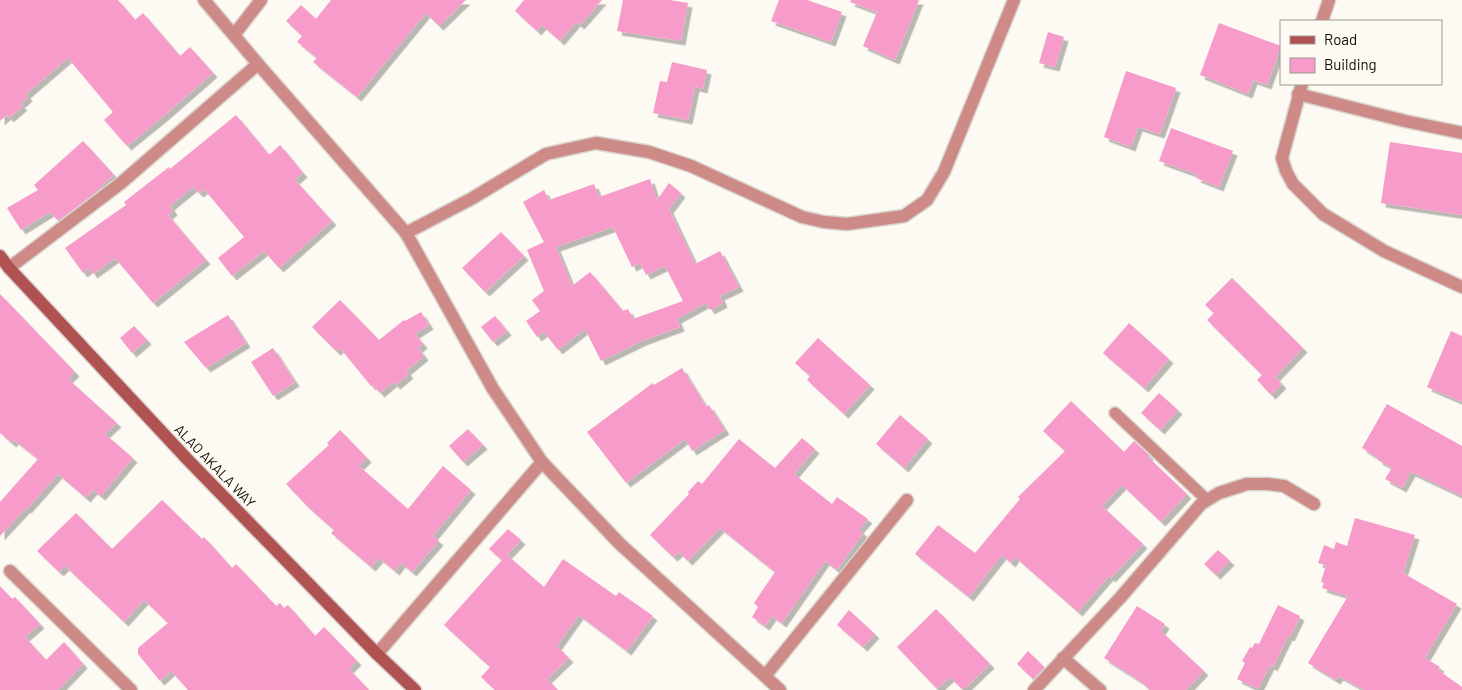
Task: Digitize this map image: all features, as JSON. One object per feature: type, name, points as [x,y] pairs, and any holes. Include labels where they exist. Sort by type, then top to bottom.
[{"type":"street","points":[[204,0],[406,233],[493,389],[542,462],[620,544],[780,690]]},
{"type":"street","points":[[234,35],[261,0]]},
{"type":"street","points":[[406,233],[470,199],[546,154],[596,143],[649,152],[691,166],[802,217],[824,222],[847,224],[904,216],[926,200],[944,172],[1014,0]]},
{"type":"street","points":[[1322,20],[1329,0]]},
{"type":"street","points":[[9,268],[121,183],[258,64]]},
{"type":"street","points":[[1462,132],[1405,121],[1300,89],[1282,158],[1293,184],[1322,214],[1384,251],[1462,287]]},
{"type":"street","name":"ALAO AKALA WAY","points":[[0,256],[9,268],[188,460],[377,654],[415,690]]},
{"type":"street","points":[[377,654],[542,462]]},
{"type":"street","points":[[1034,690],[1120,598],[1200,504],[1219,493],[1247,484],[1268,484],[1284,486],[1314,504]]},
{"type":"street","points":[[766,676],[908,500]]},
{"type":"street","points":[[10,571],[131,690]]},
{"type":"street","points":[[1063,658],[1100,690]]},
{"type":"lane","points":[[1115,413],[1207,500]]},
{"type":"building","points":[[0,0],[118,0],[135,20],[143,13],[180,56],[190,47],[213,73],[127,146],[104,120],[113,112],[68,58],[26,94],[28,97],[20,104],[23,106],[9,118],[7,115],[0,121]]},
{"type":"building","points":[[331,0],[466,0],[439,26],[426,13],[357,97],[313,62],[317,58],[297,42],[302,36],[286,21],[301,5],[316,19]]},
{"type":"building","points":[[524,0],[602,0],[580,25],[576,22],[560,41],[542,25],[537,31],[515,11]]},
{"type":"building","points":[[623,0],[670,0],[688,3],[681,41],[617,31]]},
{"type":"building","points":[[779,0],[807,0],[842,12],[831,42],[771,21]]},
{"type":"building","points":[[851,0],[919,0],[895,60],[863,46],[877,12],[850,2]]},
{"type":"building","points":[[1219,23],[1280,46],[1267,85],[1253,80],[1248,94],[1200,75]]},
{"type":"building","points":[[1048,32],[1064,37],[1055,67],[1039,63]]},
{"type":"building","points":[[672,62],[707,70],[703,89],[695,87],[688,120],[653,113],[660,81],[667,82]]},
{"type":"building","points":[[1126,71],[1176,88],[1160,134],[1138,127],[1131,147],[1104,137]]},
{"type":"building","points":[[236,115],[269,155],[280,145],[303,173],[295,180],[332,221],[279,268],[264,251],[232,276],[218,258],[244,237],[204,189],[199,193],[193,187],[170,206],[173,211],[168,215],[206,260],[153,303],[115,258],[93,274],[89,268],[83,273],[65,248],[126,205],[124,202],[169,167],[170,169]]},
{"type":"building","points":[[1171,128],[1233,151],[1219,187],[1196,178],[1198,175],[1159,161]]},
{"type":"building","points":[[83,141],[114,175],[91,196],[58,221],[50,212],[21,230],[7,208],[38,190],[34,185]]},
{"type":"building","points":[[1390,142],[1462,153],[1462,215],[1381,203]]},
{"type":"building","points":[[650,179],[657,200],[669,183],[681,193],[669,209],[695,264],[720,251],[739,287],[720,296],[723,303],[710,310],[706,303],[677,319],[680,327],[642,341],[601,361],[585,329],[558,350],[544,332],[537,337],[526,321],[540,311],[532,300],[544,291],[527,250],[544,242],[523,202],[544,190],[549,200],[594,184],[599,197]],"holes":[[[613,227],[632,267],[640,263],[646,275],[665,266],[683,301],[633,319],[628,309],[623,311],[590,272],[572,286],[556,247]]]},
{"type":"building","points":[[501,232],[524,256],[485,292],[462,268]]},
{"type":"building","points":[[1232,278],[1303,348],[1275,377],[1282,384],[1271,395],[1257,380],[1262,375],[1207,320],[1214,313],[1205,305]]},
{"type":"building","points":[[0,294],[75,372],[68,379],[117,423],[105,434],[133,458],[101,496],[93,490],[86,498],[58,474],[0,536],[0,502],[38,459],[14,440],[12,443],[0,433]]},
{"type":"building","points":[[340,300],[379,340],[404,320],[421,312],[429,325],[415,334],[423,344],[418,348],[424,356],[406,371],[409,374],[396,385],[393,382],[380,393],[373,385],[371,386],[340,348],[336,351],[312,327]]},
{"type":"building","points":[[228,315],[246,343],[206,368],[184,342]]},
{"type":"building","points":[[495,316],[507,331],[493,342],[481,327]]},
{"type":"building","points":[[1129,323],[1169,359],[1144,388],[1103,353]]},
{"type":"building","points":[[134,326],[147,340],[132,353],[120,338]]},
{"type":"building","points":[[1451,331],[1462,336],[1462,402],[1427,387]]},
{"type":"building","points":[[818,338],[870,385],[844,414],[807,380],[810,376],[795,363]]},
{"type":"building","points":[[273,348],[295,382],[273,396],[251,362]]},
{"type":"building","points":[[682,368],[706,407],[709,405],[725,430],[692,451],[685,439],[626,483],[587,432],[653,383],[654,385]]},
{"type":"building","points":[[1159,393],[1178,410],[1160,430],[1141,413]]},
{"type":"building","points":[[1071,401],[1124,452],[1134,441],[1187,494],[1161,522],[1122,485],[1102,506],[1143,544],[1111,578],[1109,576],[1078,612],[1015,557],[1011,563],[1002,555],[969,597],[915,554],[938,525],[975,553],[1020,499],[1018,497],[1065,451],[1043,431]]},
{"type":"building","points":[[1387,404],[1462,446],[1462,496],[1411,472],[1402,488],[1385,479],[1392,468],[1362,448]]},
{"type":"building","points":[[900,415],[928,439],[904,468],[876,444]]},
{"type":"building","points":[[468,429],[483,445],[463,462],[449,446]]},
{"type":"building","points":[[340,430],[367,458],[359,466],[408,509],[443,466],[471,490],[433,536],[439,541],[412,572],[401,563],[395,571],[379,558],[371,567],[331,533],[334,530],[286,484],[329,445],[327,443]]},
{"type":"building","points":[[802,438],[815,449],[794,474],[832,504],[837,497],[868,519],[859,529],[863,533],[837,570],[825,561],[782,623],[772,616],[765,626],[752,617],[758,607],[754,603],[775,572],[720,528],[688,561],[679,552],[673,557],[650,535],[689,494],[688,492],[698,481],[702,484],[739,439],[775,468]]},
{"type":"building","points":[[162,500],[202,539],[204,537],[232,568],[236,564],[276,606],[280,603],[284,608],[288,605],[315,636],[324,627],[357,661],[349,669],[369,690],[188,690],[171,671],[160,681],[138,654],[138,648],[168,623],[144,600],[124,622],[65,566],[59,572],[37,551],[76,513],[113,548]]},
{"type":"building","points":[[1355,518],[1415,535],[1403,573],[1457,604],[1425,658],[1440,667],[1438,670],[1462,687],[1462,690],[1364,690],[1339,676],[1336,680],[1308,663],[1348,596],[1322,588],[1324,583],[1321,582],[1326,565],[1318,563],[1324,545],[1334,549],[1336,542],[1347,546]]},
{"type":"building","points":[[508,529],[521,540],[507,555],[544,587],[563,559],[616,596],[619,592],[653,616],[627,651],[579,615],[557,646],[569,658],[547,679],[558,690],[495,690],[481,677],[490,667],[444,625],[502,560],[489,549]]},
{"type":"building","points":[[1218,550],[1230,561],[1216,575],[1204,564]]},
{"type":"building","points":[[0,586],[12,599],[15,597],[40,624],[25,637],[46,660],[64,642],[83,664],[58,690],[0,690]]},
{"type":"building","points":[[1278,605],[1300,616],[1273,667],[1270,665],[1258,689],[1237,679],[1245,663],[1242,661],[1250,647],[1252,648],[1255,643],[1259,644]]},
{"type":"building","points":[[1137,606],[1165,624],[1161,631],[1204,671],[1186,690],[1150,690],[1140,681],[1104,658]]},
{"type":"building","points":[[936,609],[990,664],[963,690],[950,677],[937,689],[897,647]]},
{"type":"building","points":[[849,610],[875,634],[863,647],[837,625]]},
{"type":"building","points":[[1028,651],[1044,667],[1033,679],[1017,664]]}]
